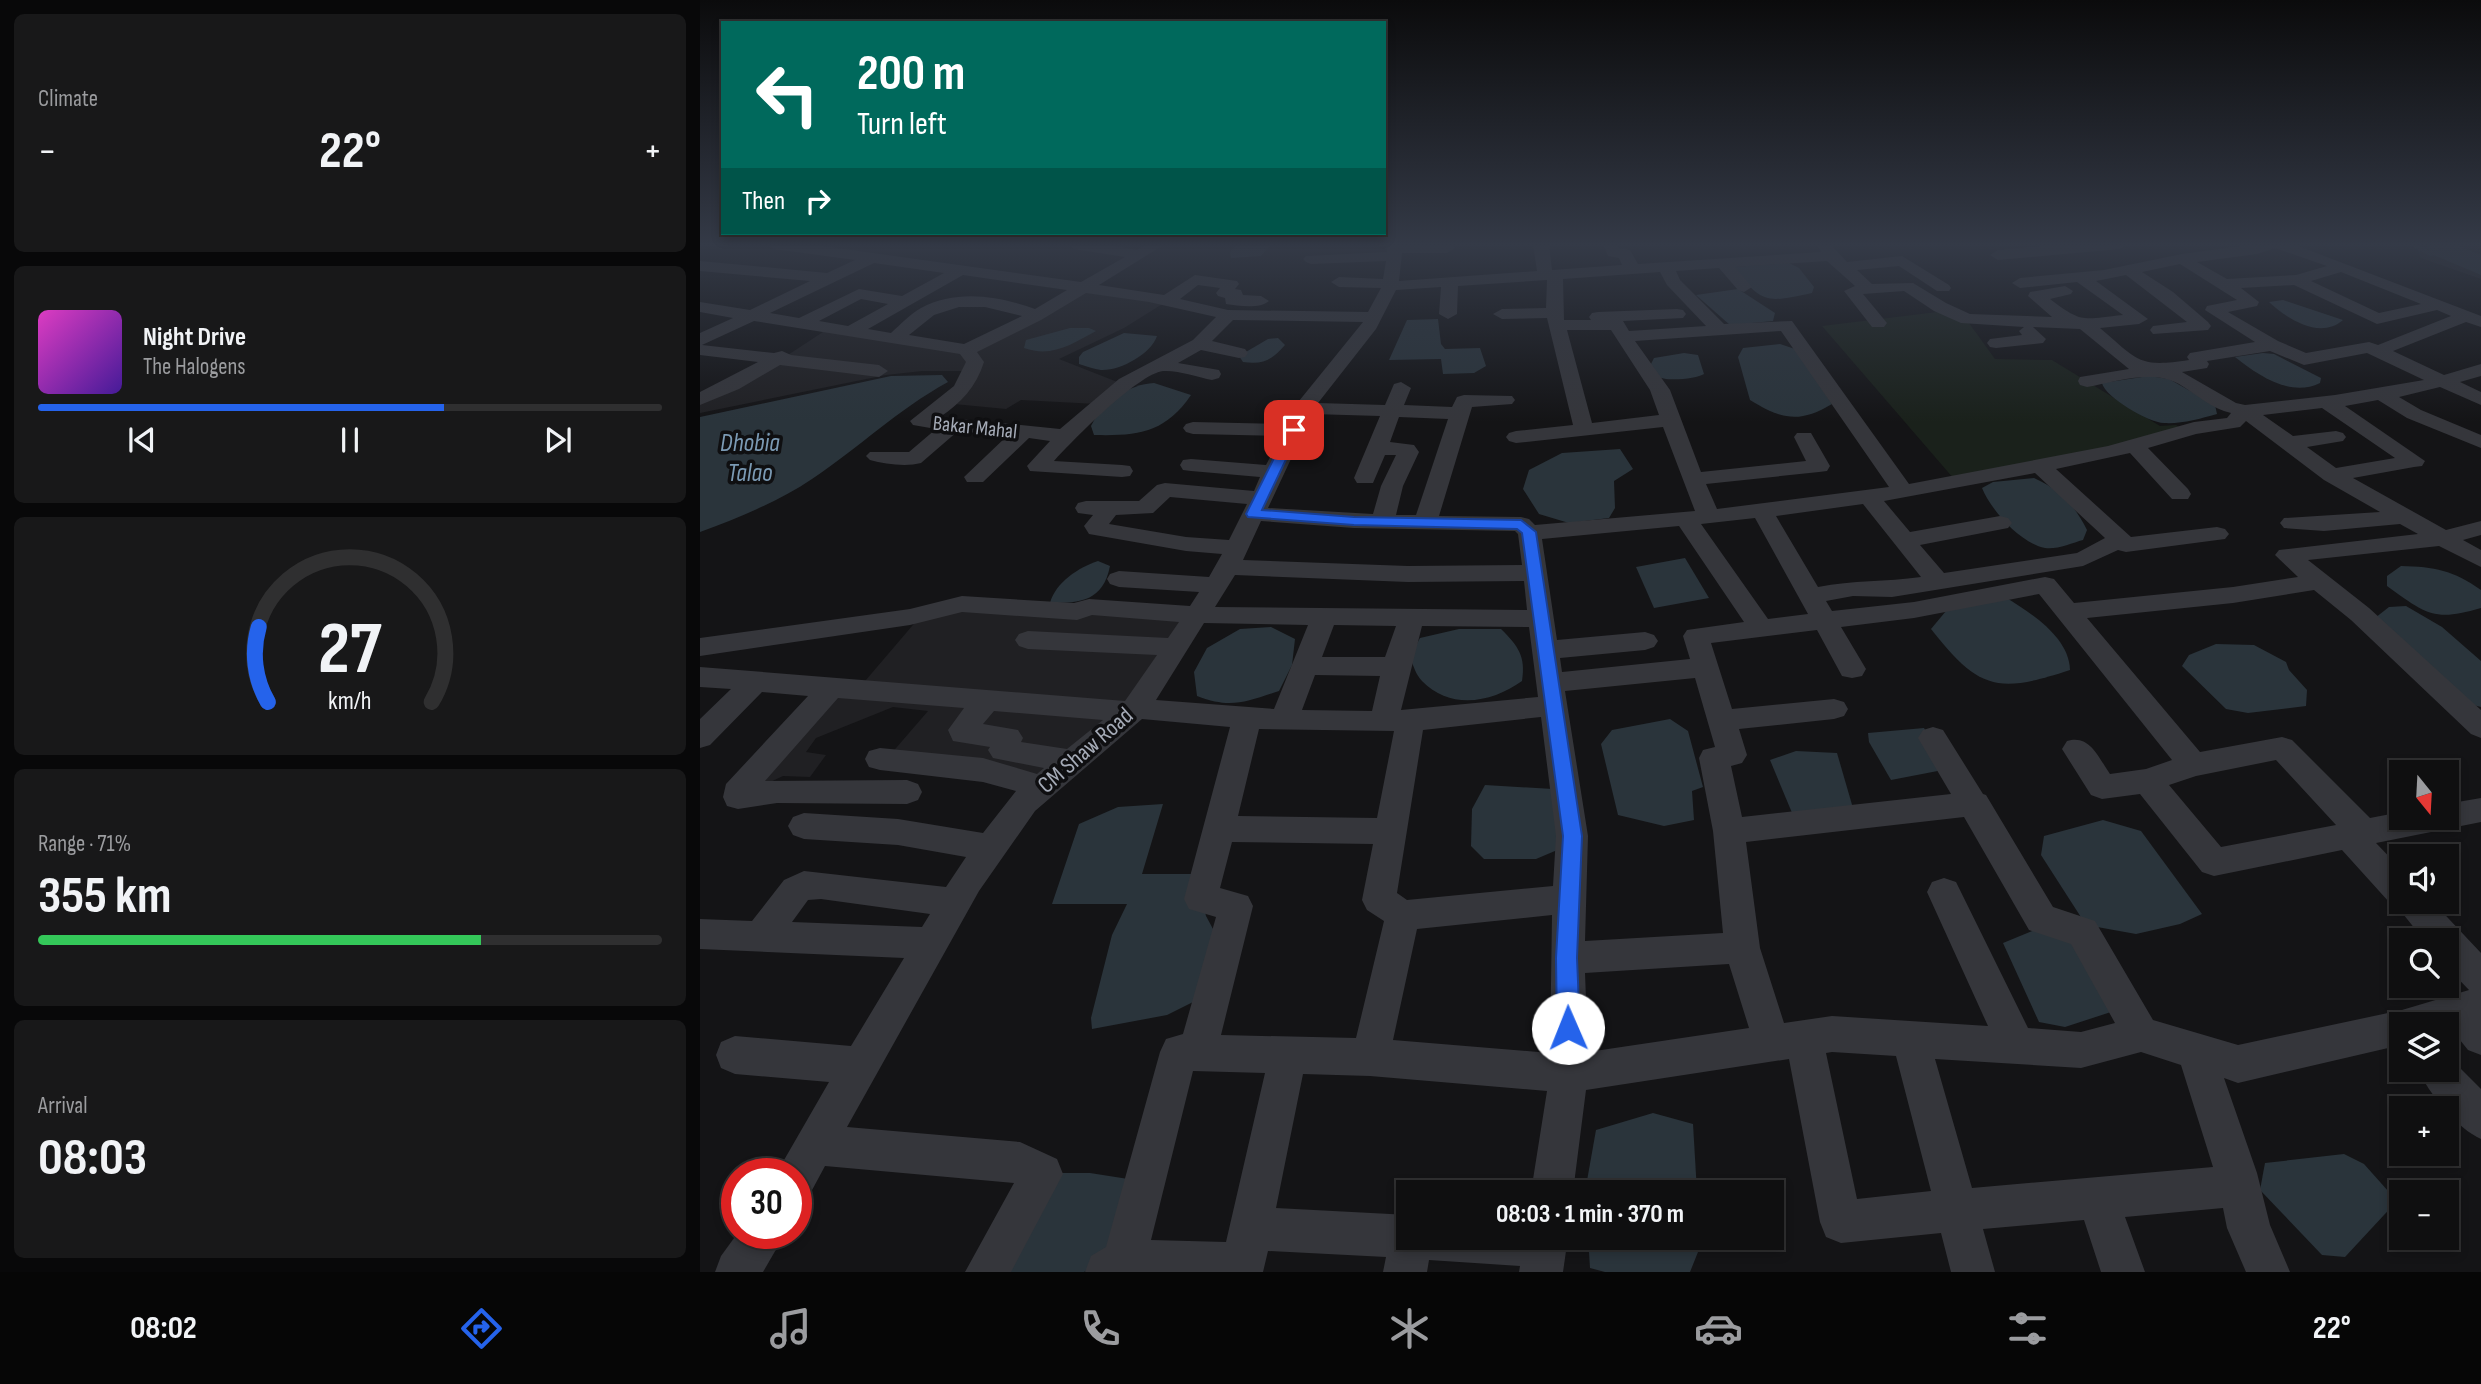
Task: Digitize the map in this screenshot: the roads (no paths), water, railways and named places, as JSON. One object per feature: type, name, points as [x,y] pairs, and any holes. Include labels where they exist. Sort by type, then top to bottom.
[{"type":"street","points":[[700,340],[775,303]]},
{"type":"street","points":[[700,399],[777,359],[801,337],[846,303]]},
{"type":"street","points":[[849,332],[899,303]]},
{"type":"street","points":[[894,339],[933,308],[947,303]]},
{"type":"street","points":[[942,321],[956,312],[987,315],[1006,303]]},
{"type":"street","points":[[1008,303],[1036,315]]},
{"type":"street","points":[[701,308],[749,316],[801,337],[826,328],[966,350],[1055,303]]},
{"type":"street","points":[[1177,303],[1228,315],[1374,317]]},
{"type":"street","name":"CM Shaw Road","points":[[808,1158],[955,903],[1024,802],[1133,710],[1226,567],[1299,419],[1374,317],[1381,303]]},
{"type":"street","points":[[1448,314],[1449,303]]},
{"type":"street","points":[[1554,303],[1584,429]]},
{"type":"street","points":[[1694,303],[1720,330]]},
{"type":"street","points":[[1862,303],[1878,323]]},
{"type":"street","points":[[1934,303],[1967,319],[2018,323],[2078,324],[2139,319],[2117,303]]},
{"type":"street","points":[[2048,303],[2132,364],[2182,378],[2229,407],[2245,411],[2381,394],[2442,383],[2481,370]]},
{"type":"street","points":[[2159,330],[2202,326],[2176,303]]},
{"type":"street","points":[[2245,303],[2213,310],[2272,345],[2304,359],[2369,347],[2481,399]]},
{"type":"street","points":[[2345,303],[2377,319],[2439,305]]},
{"type":"street","points":[[2435,303],[2473,318]]},
{"type":"street","points":[[1502,314],[1617,325],[1660,390],[1693,479],[1698,518],[1762,629]]},
{"type":"street","points":[[1556,319],[1677,314]]},
{"type":"street","points":[[1122,471],[1038,466],[1065,436],[1126,383],[1199,344],[1228,315]]},
{"type":"street","points":[[2378,351],[2473,318]]},
{"type":"street","points":[[1996,343],[2037,340],[2018,323]]},
{"type":"street","points":[[1623,337],[1786,325],[1903,492]]},
{"type":"street","points":[[1199,344],[1239,353]]},
{"type":"street","points":[[2087,381],[2200,364],[2196,357],[2272,345]]},
{"type":"street","points":[[700,350],[879,371]]},
{"type":"street","name":"Bakar Mahal","points":[[966,350],[975,362],[970,381],[944,406],[920,421],[1065,436]]},
{"type":"street","points":[[2070,369],[2128,360]]},
{"type":"street","points":[[1160,365],[1212,374]]},
{"type":"street","points":[[1365,478],[1401,388]]},
{"type":"street","points":[[2381,394],[2414,415],[2481,442]]},
{"type":"street","points":[[1425,523],[1464,401],[1505,400]]},
{"type":"street","points":[[2326,402],[2413,461],[2332,475]]},
{"type":"street","points":[[1193,428],[1392,410],[1461,413]]},
{"type":"street","points":[[2245,411],[2332,475],[2481,560]]},
{"type":"street","points":[[1529,532],[1698,518],[1903,492],[2134,446],[2194,428],[2234,423],[2245,411]]},
{"type":"street","points":[[1516,437],[1671,420]]},
{"type":"street","points":[[877,456],[914,459],[953,425]]},
{"type":"street","points":[[975,477],[1024,432]]},
{"type":"street","points":[[2289,443],[2336,437]]},
{"type":"street","points":[[1693,479],[1819,466],[1804,438]]},
{"type":"street","points":[[2134,446],[2180,494]]},
{"type":"street","points":[[1377,448],[1407,449],[1408,452],[1392,486],[1383,522]]},
{"type":"street","points":[[1191,465],[1274,472]]},
{"type":"street","points":[[2039,466],[2126,545],[2217,534]]},
{"type":"street","points":[[1226,567],[1186,544],[1097,529],[1097,508],[1145,508],[1165,490],[1257,506],[1383,522],[1521,524],[1529,532],[1572,836],[1567,958],[1569,1074],[1554,1180]]},
{"type":"street","points":[[1869,497],[1907,540],[1938,582]]},
{"type":"street","points":[[1762,511],[1852,668]]},
{"type":"street","points":[[2292,523],[2325,524],[2407,516]]},
{"type":"street","points":[[1907,540],[2000,523]]},
{"type":"street","points":[[2481,528],[2445,538],[2287,555],[2360,614],[2481,727]]},
{"type":"street","points":[[1811,596],[1853,588],[1892,589],[2084,559],[2120,540]]},
{"type":"street","points":[[1119,579],[1226,567],[1408,574],[1535,573]]},
{"type":"street","points":[[2069,612],[2233,595],[2319,581]]},
{"type":"street","points":[[2193,765],[2045,585],[1914,610],[1696,636],[1732,755],[1714,758],[1729,831],[1742,948],[1788,1041],[1841,1222],[2239,1186]]},
{"type":"street","points":[[709,646],[742,639],[768,639],[910,617],[962,604],[1077,612],[1089,607],[1196,615],[1411,619],[1545,635],[1645,641]]},
{"type":"street","points":[[1284,720],[1324,617]]},
{"type":"street","points":[[1411,619],[1396,667],[1397,720],[1391,831],[1379,900],[1403,915],[1569,899]]},
{"type":"street","points":[[1028,640],[1175,647]]},
{"type":"street","points":[[1304,666],[1396,667]]},
{"type":"street","points":[[700,677],[1247,718],[1397,720],[1706,667]]},
{"type":"street","points":[[700,737],[755,682]]},
{"type":"street","points":[[832,687],[740,788],[738,797],[777,790],[907,792]]},
{"type":"street","points":[[987,700],[962,730],[963,733],[1008,738],[1003,750],[1072,761]]},
{"type":"street","points":[[1723,720],[1834,709]]},
{"type":"street","points":[[1197,1053],[1236,906],[1201,899],[1247,718]]},
{"type":"street","points":[[1933,738],[1975,804],[2041,919],[2084,932],[2141,1034]]},
{"type":"street","points":[[2077,749],[2102,787],[2147,781],[2193,765],[2282,748],[2389,877]]},
{"type":"street","points":[[880,759],[983,771],[1042,787]]},
{"type":"street","points":[[2147,781],[2214,862],[2389,828]]},
{"type":"street","points":[[1729,831],[1975,804]]},
{"type":"street","points":[[2459,814],[2481,810]]},
{"type":"street","points":[[804,826],[898,832],[991,848]]},
{"type":"street","points":[[1220,829],[1391,831]]},
{"type":"street","points":[[760,937],[796,890],[804,885],[955,903]]},
{"type":"street","points":[[1944,892],[2017,1046]]},
{"type":"street","points":[[2422,914],[2435,928]]},
{"type":"street","points":[[1370,1057],[1403,915]]},
{"type":"street","points":[[700,934],[931,943]]},
{"type":"street","points":[[1567,958],[1742,948]]},
{"type":"street","points":[[2459,954],[2481,978]]},
{"type":"street","points":[[1396,1239],[1116,1267],[1179,1052],[1370,1057],[1569,1074],[1832,1034],[2081,1050],[2141,1034],[2238,1064],[2389,1030]]},
{"type":"street","points":[[1911,1039],[1973,1272]]},
{"type":"street","points":[[2195,1050],[2239,1186],[2249,1228],[2268,1272]]},
{"type":"street","points":[[735,1055],[860,1066]]},
{"type":"street","points":[[1245,1255],[1288,1055]]},
{"type":"street","points":[[2448,1082],[2481,1119]]},
{"type":"street","points":[[812,1161],[1020,1163],[1042,1174],[987,1272]]},
{"type":"street","points":[[2096,1197],[2123,1272]]},
{"type":"street","points":[[737,1272],[753,1249]]},
{"type":"street","points":[[1405,1272],[1408,1250]]},
{"type":"street","points":[[1526,1250],[1544,1252]]},
{"type":"water","points":[[1705,303],[1760,303],[1775,313],[1773,321],[1730,325]]},
{"type":"water","points":[[2271,303],[2293,303],[2343,320],[2334,326],[2314,328],[2285,315]]},
{"type":"water","points":[[1438,319],[1441,344],[1445,349],[1480,348],[1486,366],[1474,373],[1443,374],[1441,359],[1389,360],[1407,320]]},
{"type":"water","points":[[1070,328],[1089,328],[1096,331],[1062,348],[1034,351],[1024,348],[1026,340]]},
{"type":"water","points":[[1124,333],[1157,336],[1142,355],[1117,368],[1101,370],[1079,364],[1079,357],[1083,352]]},
{"type":"water","points":[[1278,338],[1285,345],[1267,360],[1243,362],[1239,356],[1268,339]]},
{"type":"water","points":[[1780,344],[1795,349],[1832,404],[1810,414],[1790,417],[1750,400],[1738,357],[1743,348]]},
{"type":"water","points":[[1684,353],[1698,355],[1704,374],[1666,379],[1657,376],[1650,366],[1654,358]]},
{"type":"water","points":[[2274,354],[2321,378],[2320,383],[2309,387],[2286,386],[2264,377],[2235,357]]},
{"type":"water","name":"Dhobia Talao","points":[[942,375],[948,382],[912,404],[812,479],[772,502],[700,532],[700,417],[891,376]]},
{"type":"water","points":[[2149,376],[2169,379],[2215,405],[2217,414],[2184,422],[2157,422],[2119,402],[2102,383]]},
{"type":"water","points":[[1154,383],[1191,395],[1171,417],[1149,430],[1124,435],[1094,435],[1091,426],[1102,410],[1117,396],[1135,387]]},
{"type":"water","points":[[1620,449],[1633,469],[1614,481],[1615,508],[1609,518],[1569,523],[1539,514],[1523,489],[1529,470],[1562,453]]},
{"type":"water","points":[[2034,478],[2059,493],[2071,505],[2087,530],[2083,540],[2054,548],[2035,545],[2016,533],[1992,506],[1982,488],[1993,482]]},
{"type":"water","points":[[1685,558],[1709,598],[1654,608],[1636,567]]},
{"type":"water","points":[[1098,561],[1110,566],[1107,578],[1096,593],[1081,601],[1050,603],[1062,583],[1083,567]]},
{"type":"water","points":[[2401,566],[2434,569],[2461,578],[2481,590],[2481,608],[2441,615],[2421,609],[2387,586],[2387,576]]},
{"type":"water","points":[[2005,597],[2037,618],[2056,637],[2068,658],[2070,670],[2024,682],[2007,684],[1991,681],[1963,665],[1931,629],[1951,605]]},
{"type":"water","points":[[2406,606],[2442,627],[2481,661],[2481,707],[2473,705],[2375,618],[2389,607]]},
{"type":"water","points":[[1271,627],[1295,639],[1292,665],[1279,691],[1238,703],[1219,702],[1197,696],[1194,672],[1207,648],[1240,629]]},
{"type":"water","points":[[1459,629],[1501,629],[1522,658],[1522,681],[1498,694],[1472,700],[1446,697],[1433,690],[1420,679],[1410,657],[1420,638]]},
{"type":"water","points":[[2216,644],[2254,645],[2286,662],[2289,670],[2307,690],[2306,706],[2248,713],[2226,709],[2182,666],[2189,655]]},
{"type":"water","points":[[1670,719],[1688,731],[1703,787],[1692,791],[1694,820],[1664,826],[1618,815],[1601,744],[1612,730]]},
{"type":"water","points":[[1924,728],[1948,769],[1891,780],[1869,742],[1868,733]]},
{"type":"water","points":[[1796,751],[1837,753],[1855,815],[1795,820],[1770,760]]},
{"type":"water","points":[[1485,785],[1553,789],[1562,848],[1536,859],[1484,859],[1471,846],[1472,809]]},
{"type":"water","points":[[1163,804],[1142,874],[1196,874],[1206,916],[1220,942],[1209,994],[1167,1015],[1092,1029],[1091,1018],[1112,935],[1127,904],[1052,904],[1079,824],[1118,807]]},
{"type":"water","points":[[2103,820],[2141,831],[2202,914],[2180,924],[2136,934],[2086,925],[2041,855],[2044,836]]},
{"type":"water","points":[[2037,929],[2072,933],[2114,1011],[2065,1027],[2039,1022],[2003,943]]},
{"type":"water","points":[[1653,1113],[1693,1124],[1696,1180],[1587,1180],[1596,1130]]},
{"type":"water","points":[[2344,1154],[2364,1164],[2389,1192],[2389,1210],[2345,1257],[2322,1255],[2260,1190],[2265,1163]]},
{"type":"water","points":[[1048,1173],[1090,1173],[1141,1181],[1113,1254],[1084,1272],[998,1272]]},
{"type":"water","points":[[1589,1250],[1699,1250],[1690,1272],[1605,1272],[1590,1268]]}]
